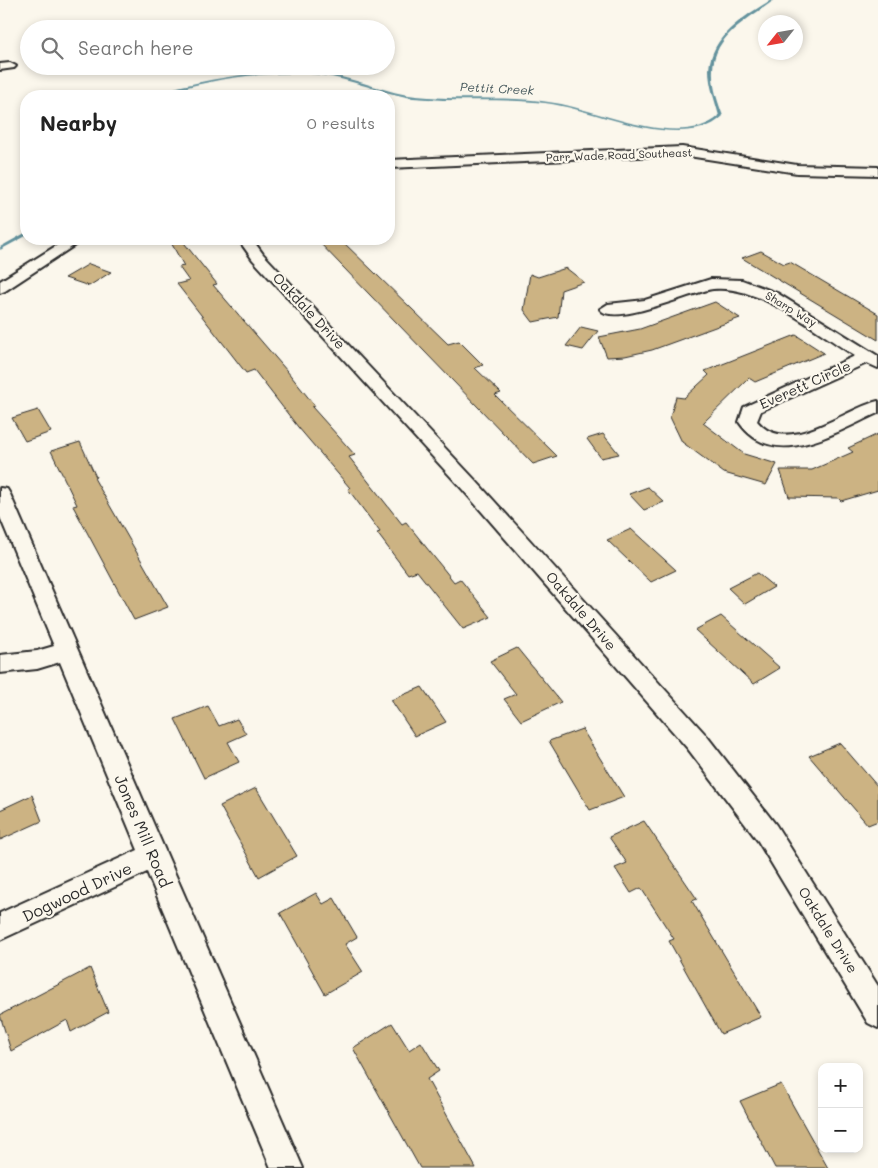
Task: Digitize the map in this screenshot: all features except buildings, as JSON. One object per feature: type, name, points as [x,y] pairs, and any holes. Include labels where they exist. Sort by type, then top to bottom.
[{"type":"street","name":"Parr Wade Road Southeast","points":[[395,164],[682,151],[719,154],[785,168],[825,172],[878,171]]},
{"type":"street","points":[[0,288],[68,245]]},
{"type":"street","name":"Oakdale Drive","points":[[249,245],[258,257],[470,486],[697,742],[767,833],[878,1013]]},
{"type":"street","name":"Sharp Way","points":[[608,309],[647,305],[711,284],[742,285],[772,296],[872,360]]},
{"type":"street","name":"Everett Circle","points":[[872,360],[755,407],[750,411],[748,422],[752,429],[768,439],[776,442],[794,442],[878,406]]},
{"type":"street","name":"Jones Mill Road","points":[[0,494],[286,1168]]},
{"type":"street","points":[[0,664],[37,660],[67,651]]},
{"type":"street","name":"Dogwood Drive","points":[[0,927],[154,856]]},
{"type":"waterway","name":"Pettit Creek","points":[[395,93],[423,98],[505,99],[545,102],[657,129],[685,130],[705,126],[721,116],[711,76],[713,58],[717,47],[742,20],[773,0]]},
{"type":"waterway","name":"Pettit Creek","points":[[171,90],[209,81],[251,75]]},
{"type":"waterway","name":"Pettit Creek","points":[[327,75],[384,90]]},
{"type":"waterway","name":"Pettit Creek","points":[[0,249],[20,237]]}]
